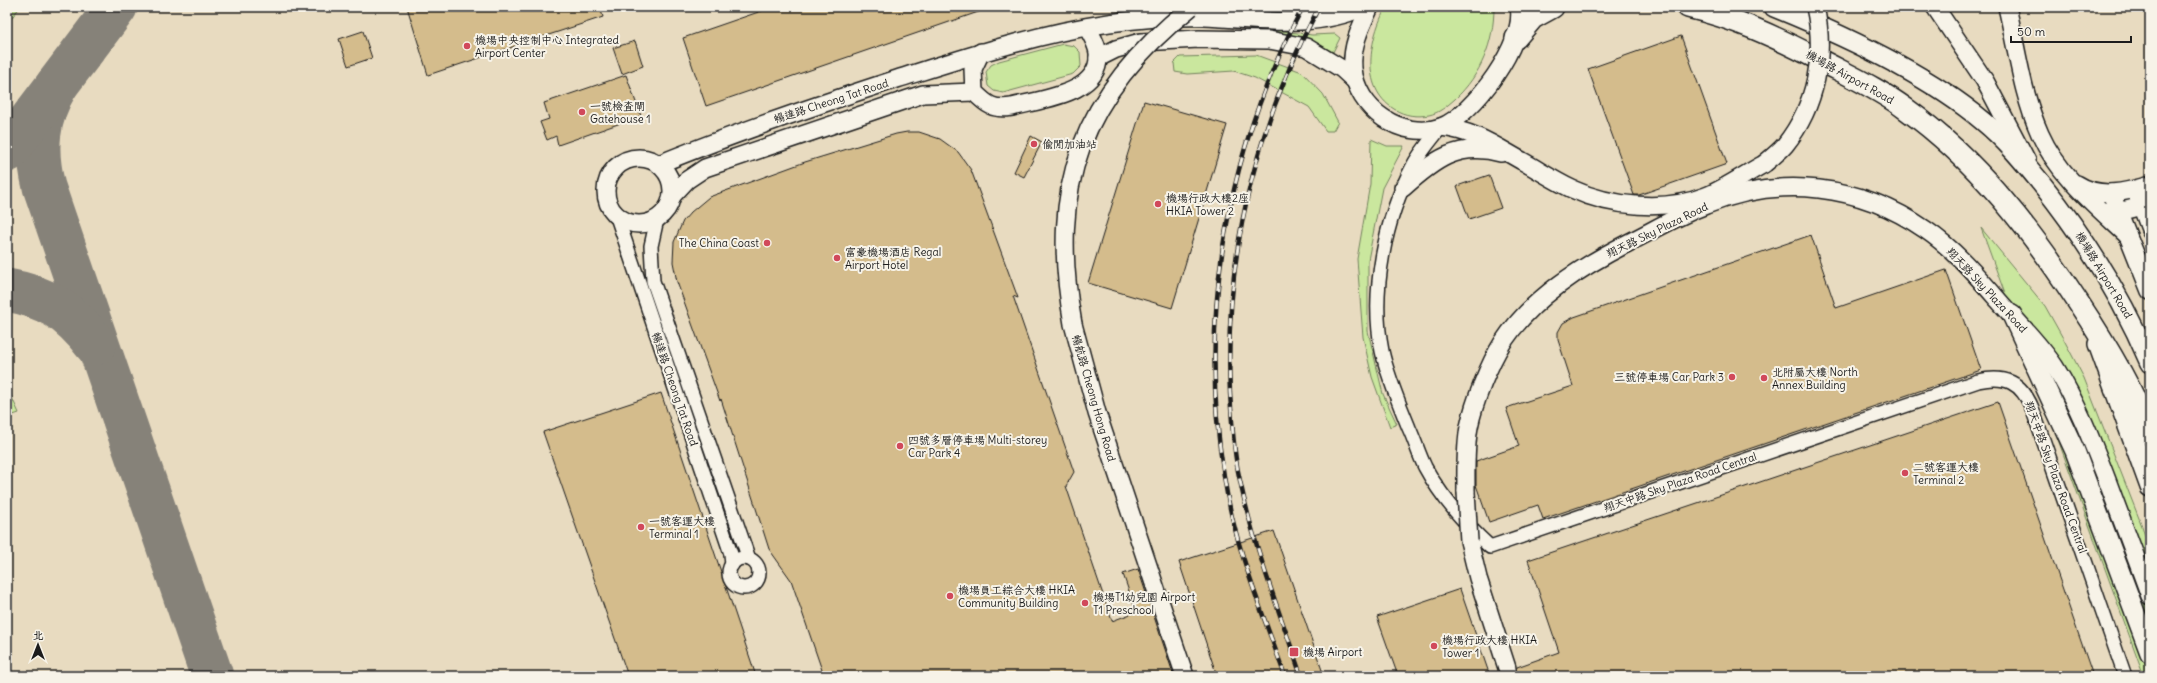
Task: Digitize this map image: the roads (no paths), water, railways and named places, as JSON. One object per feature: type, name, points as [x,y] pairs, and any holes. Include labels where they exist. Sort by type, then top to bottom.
[{"type":"main road","points":[[1516,38],[1533,18],[1553,7]]},
{"type":"main road","name":"機場路 Airport Road","points":[[1688,7],[1743,22],[1779,38],[1856,78],[1907,110],[1955,149],[2006,203],[2064,280],[2090,319],[2138,402],[2150,434]]},
{"type":"main road","name":"機場路 Airport Road","points":[[1774,7],[1885,58],[1935,88],[1983,121],[2008,145],[2033,173],[2097,260],[2124,304],[2150,363]]},
{"type":"main road","points":[[2012,315],[2075,451],[2150,653]]},
{"type":"main road","name":"機場路 Airport Road","points":[[2090,319],[2150,487]]},
{"type":"street","name":"暢航路 Cheong Hong Road","points":[[1185,676],[1085,373],[1067,287],[1064,226],[1069,190],[1075,166],[1093,119],[1105,98],[1142,51],[1167,26],[1191,7]]},
{"type":"street","name":"暢達路 Cheong Tat Road","points":[[974,92],[956,91],[923,94],[705,168],[687,180],[672,196],[664,213],[657,219],[651,246],[653,281],[749,559],[756,565],[759,573],[756,582],[748,587],[738,586],[734,584],[729,574],[732,565],[731,554],[616,214],[607,199],[608,181],[612,172],[625,161],[634,158],[647,159],[659,164],[705,145],[828,101],[981,52],[1044,35],[1136,19],[1201,17],[1324,20],[1362,7]]},
{"type":"street","points":[[1370,7],[1356,41],[1353,69],[1355,81],[1358,90],[1366,102],[1380,116],[1391,124],[1407,129],[1422,130],[1441,127],[1458,129],[1488,140],[1511,155],[1579,192],[1625,204],[1652,205],[1679,202],[1705,196],[1764,164],[1784,146],[1799,124],[1810,100],[1817,75],[1820,49],[1818,22],[1815,7]]},
{"type":"street","points":[[1441,127],[1460,114],[1499,73],[1516,38],[1519,24],[1519,7]]},
{"type":"street","name":"機場路 Airport Road","points":[[1934,7],[1985,81],[2033,173]]},
{"type":"street","points":[[2007,7],[2027,97],[2040,134],[2051,155],[2082,194],[2128,236]]},
{"type":"street","points":[[981,52],[973,69],[974,92],[986,104],[1004,108],[1069,92],[1085,83],[1092,76],[1098,58],[1098,51],[1087,27]]},
{"type":"street","points":[[1098,58],[1116,49],[1141,42],[1199,38],[1269,40],[1306,47],[1342,69],[1355,81]]},
{"type":"street","name":"翔天中路 Sky Plaza Road Central","points":[[1441,127],[1413,165],[1403,188],[1388,231],[1383,257],[1379,306],[1382,350],[1394,393],[1425,466],[1436,485],[1461,517],[1490,547],[1978,381],[1989,378],[2001,379],[2011,382],[2020,388],[2027,396],[2125,676]]},
{"type":"street","points":[[1403,188],[1427,167],[1454,152],[1466,150],[1490,150],[1511,155]]},
{"type":"street","points":[[659,164],[670,178],[672,196]]},
{"type":"street","points":[[2072,181],[2086,190],[2100,194],[2111,194],[2142,187],[2150,229]]},
{"type":"street","name":"翔天路 Sky Plaza Road","points":[[1507,668],[1478,578],[1469,541],[1466,492],[1466,453],[1470,425],[1490,368],[1503,343],[1526,314],[1553,289],[1587,266],[1621,247],[1707,204],[1739,194],[1767,188],[1799,186],[1836,191],[1865,199],[1897,211],[1928,231],[1959,257],[2035,340],[2054,367],[2073,400],[2090,434],[2150,596]]},
{"type":"street","points":[[2111,194],[2150,291]]},
{"type":"street","points":[[2094,205],[2106,210],[2118,212],[2146,206]]},
{"type":"street","points":[[616,214],[631,223],[644,223],[657,219]]},
{"type":"street","points":[[732,565],[740,559],[749,559]]},
{"type":"railway","points":[[1285,676],[1250,578],[1229,502],[1224,476],[1217,416],[1215,355],[1217,295],[1225,235],[1237,176],[1255,118],[1276,62],[1303,7]]},
{"type":"railway","points":[[1301,676],[1259,552],[1239,476],[1232,424],[1229,342],[1232,292],[1248,194],[1261,146],[1277,99],[1297,52],[1319,7]]},
{"type":"place","name":"機場中央控制中心 Integrated Airport Center","points":[[467,46]]},
{"type":"place","name":"一號檢查閘 Gatehouse 1","points":[[582,112]]},
{"type":"place","name":"偷閒加油站","points":[[1034,144]]},
{"type":"place","name":"機場行政大樓2座 HKIA Tower 2","points":[[1158,204]]},
{"type":"place","name":"The China Coast","points":[[767,243]]},
{"type":"place","name":"富豪機場酒店 Regal Airport Hotel","points":[[837,258]]},
{"type":"place","name":"三號停車場 Car Park 3","points":[[1732,377]]},
{"type":"place","name":"北附屬大樓 North Annex Building","points":[[1764,378]]},
{"type":"place","name":"四號多層停車場 Multi-storey Car Park 4","points":[[900,446]]},
{"type":"place","name":"二號客運大樓 Terminal 2","points":[[1905,473]]},
{"type":"place","name":"一號客運大樓 Terminal 1","points":[[641,527]]},
{"type":"place","name":"機場員工綜合大樓 HKIA Community Building","points":[[950,596]]},
{"type":"place","name":"機場T1幼兒園 Airport T1 Preschool","points":[[1085,603]]},
{"type":"place","name":"機場行政大樓 HKIA Tower 1","points":[[1434,646]]},
{"type":"place","name":"機場 Airport","points":[[1294,652]]}]
